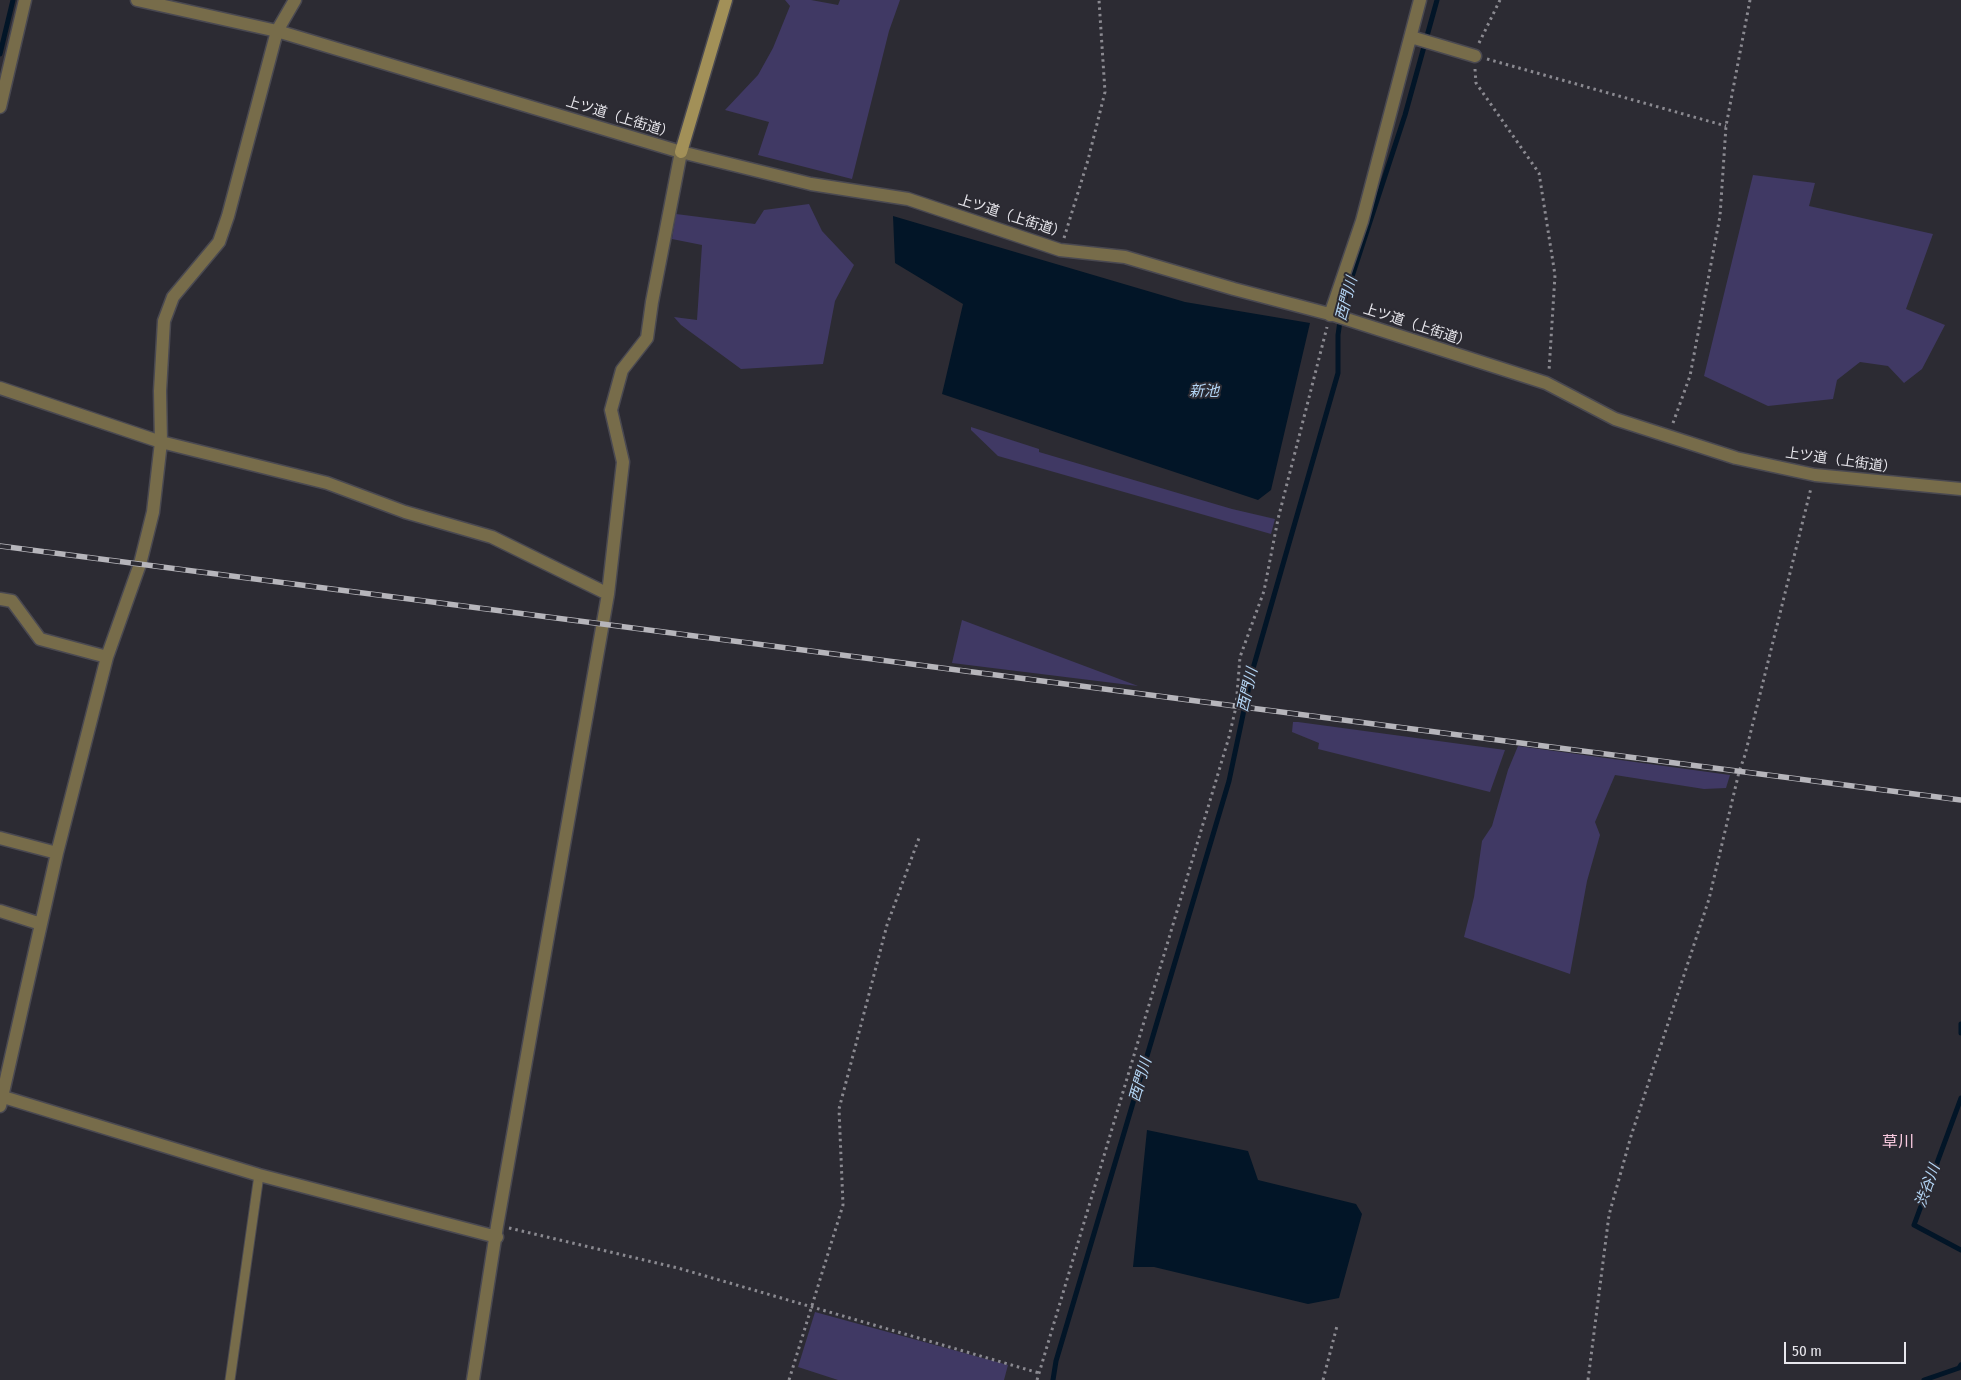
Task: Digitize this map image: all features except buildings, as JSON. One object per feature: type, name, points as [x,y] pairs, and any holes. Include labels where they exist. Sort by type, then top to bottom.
[{"type":"street","points":[[0,107],[24,0]]},
{"type":"street","name":"上ツ道（上街道）","points":[[137,0],[277,31],[681,152],[811,184],[908,199],[1060,250],[1125,257],[1338,317],[1546,383],[1615,419],[1736,458],[1815,475],[1961,489]]},
{"type":"street","points":[[295,0],[277,31],[228,216],[218,242],[173,297],[164,321],[160,391],[162,442],[153,512],[140,564],[107,657],[57,852],[1,1100],[259,1176],[497,1231]]},
{"type":"street","points":[[473,1380],[497,1231],[608,594],[623,462],[611,410],[622,370],[647,338],[652,302],[681,152],[726,0]]},
{"type":"street","points":[[1338,317],[1362,222],[1420,39],[1420,0]]},
{"type":"street","points":[[1420,39],[1475,56]]},
{"type":"street","points":[[0,388],[162,442],[327,483],[405,512],[492,537],[608,594]]},
{"type":"street","points":[[0,599],[12,601],[40,639],[107,657]]},
{"type":"street","points":[[0,838],[57,852]]},
{"type":"street","points":[[0,911],[41,924]]},
{"type":"lane","points":[[230,1380],[259,1176]]},
{"type":"path","points":[[1060,250],[1088,160],[1105,92],[1099,0]]},
{"type":"path","points":[[1500,0],[1485,28],[1475,56],[1476,83],[1539,173],[1555,275],[1551,365],[1546,383]]},
{"type":"path","points":[[1668,436],[1690,376],[1717,235],[1726,126],[1750,0]]},
{"type":"path","points":[[1475,56],[1726,126]]},
{"type":"path","points":[[1037,1380],[1229,737],[1236,707],[1240,657],[1264,591],[1278,519],[1338,317]]},
{"type":"path","points":[[1588,1380],[1609,1215],[1631,1136],[1708,899],[1738,772],[1745,755],[1815,475]]},
{"type":"path","points":[[789,1380],[843,1205],[839,1109],[887,925],[919,838]]},
{"type":"path","points":[[497,1231],[678,1268],[1039,1373]]},
{"type":"path","points":[[1323,1380],[1337,1326]]},
{"type":"shaded area","points":[[785,0],[811,0],[838,5],[840,0],[900,0],[889,31],[852,179],[758,155],[769,122],[725,110],[758,75],[773,48],[790,6]]},
{"type":"shaded area","points":[[1753,175],[1815,183],[1809,206],[1933,234],[1906,309],[1945,325],[1922,369],[1904,383],[1888,366],[1860,362],[1837,380],[1833,399],[1768,406],[1704,376]]},
{"type":"shaded area","points":[[809,204],[822,231],[854,265],[835,301],[823,364],[741,369],[681,325],[674,317],[697,320],[702,245],[672,239],[676,214],[755,224],[764,210]]},
{"type":"shaded area","points":[[971,427],[1039,449],[1039,452],[1232,509],[1275,519],[1271,534],[998,456],[971,430]]},
{"type":"shaded area","points":[[962,620],[1138,686],[952,663]]},
{"type":"shaded area","points":[[1293,722],[1505,750],[1490,792],[1318,749],[1319,743],[1292,732]]},
{"type":"shaded area","points":[[1518,746],[1730,775],[1726,788],[1704,789],[1615,775],[1595,822],[1600,835],[1587,881],[1570,974],[1464,937],[1474,897],[1482,841],[1492,826],[1508,770]]},
{"type":"shaded area","points":[[815,1312],[1008,1365],[1004,1380],[838,1380],[798,1367]]},
{"type":"water","name":"新池","points":[[893,216],[1185,302],[1310,323],[1271,490],[1258,500],[942,394],[963,304],[895,263]]},
{"type":"water","points":[[1147,1130],[1248,1151],[1258,1180],[1356,1204],[1362,1214],[1339,1298],[1308,1304],[1154,1267],[1133,1267]]},
{"type":"waterway","points":[[0,54],[13,0]]},
{"type":"waterway","name":"西門川","points":[[1053,1380],[1056,1361],[1229,781],[1252,672],[1338,373],[1338,335],[1342,307],[1405,115],[1437,0]]},
{"type":"waterway","name":"渋谷川","points":[[1961,1024],[1961,1033]]},
{"type":"waterway","name":"渋谷川","points":[[1961,1098],[1914,1225],[1961,1250]]},
{"type":"waterway","name":"渋谷川","points":[[1924,1380],[1959,1368],[1961,1365]]},
{"type":"railway","points":[[0,546],[1961,800]]},
{"type":"district","name":"草川","points":[[1898,1143]]}]
